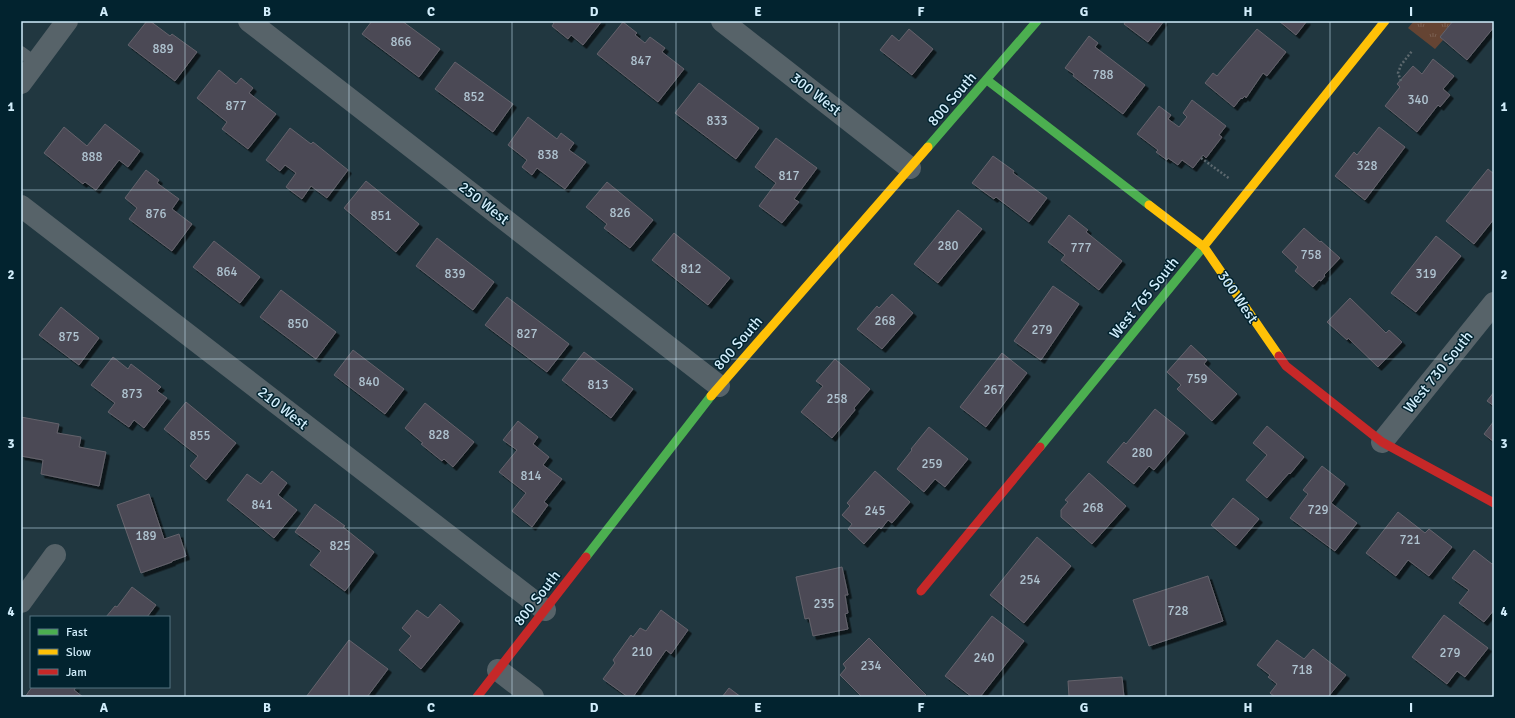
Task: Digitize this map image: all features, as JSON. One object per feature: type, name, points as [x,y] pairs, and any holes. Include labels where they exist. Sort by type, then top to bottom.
[{"type":"street","points":[[21,83],[28,57],[67,21]]},
{"type":"street","name":"250 West","points":[[248,21],[719,386]]},
{"type":"street","name":"300 West","points":[[722,21],[910,168]]},
{"type":"street","name":"800 South","points":[[478,697],[719,386],[1037,21]]},
{"type":"street","name":"West 765 South","points":[[921,590],[1204,247],[1385,21]]},
{"type":"street","name":"300 West","points":[[987,80],[1204,247],[1286,366],[1382,442],[1494,503]]},
{"type":"street","name":"210 West","points":[[21,206],[545,610]]},
{"type":"street","name":"West 730 South","points":[[1382,442],[1494,303]]},
{"type":"street","points":[[21,602],[55,555]]},
{"type":"street","points":[[498,670],[533,697]]},
{"type":"path","points":[[1401,81],[1398,73],[1401,64],[1412,51]]},
{"type":"path","points":[[1201,158],[1230,180]]},
{"type":"green space","points":[[1414,21],[1453,21],[1440,37],[1443,40],[1435,49],[1408,28]]},
{"type":"building","points":[[147,21],[150,21],[170,36],[172,34],[197,52],[175,81],[128,45]]},
{"type":"building","points":[[372,21],[402,21],[440,49],[419,77],[362,34]]},
{"type":"building","points":[[551,21],[602,21],[583,45],[571,35],[568,39],[552,26],[554,23]]},
{"type":"building","points":[[1126,21],[1164,21],[1148,42],[1124,24]]},
{"type":"building","points":[[1279,21],[1307,21],[1296,35]]},
{"type":"building","points":[[1453,21],[1494,21],[1494,27],[1467,60],[1440,37]]},
{"type":"building","points":[[623,22],[637,33],[635,35],[645,43],[650,37],[665,48],[662,52],[684,69],[658,102],[597,54]]},
{"type":"building","points":[[909,29],[933,49],[912,75],[880,50],[892,35],[899,41]]},
{"type":"building","points":[[1257,29],[1286,52],[1267,76],[1263,73],[1246,98],[1245,96],[1242,99],[1241,98],[1234,107],[1205,83],[1213,73],[1217,76]]},
{"type":"building","points":[[1089,36],[1098,43],[1095,47],[1145,85],[1123,114],[1073,76],[1074,74],[1065,68]]},
{"type":"building","points":[[1433,59],[1454,76],[1443,89],[1450,95],[1440,107],[1438,105],[1417,132],[1385,106],[1400,87],[1397,84],[1413,66],[1422,74]]},
{"type":"building","points":[[455,62],[513,104],[493,132],[435,89]]},
{"type":"building","points":[[219,70],[236,84],[241,78],[253,88],[249,93],[276,114],[248,149],[222,129],[227,122],[197,98]]},
{"type":"building","points":[[699,83],[759,128],[736,159],[675,113]]},
{"type":"building","points":[[1192,100],[1226,126],[1219,135],[1222,137],[1206,158],[1203,155],[1193,168],[1182,160],[1178,165],[1168,158],[1167,160],[1156,152],[1158,150],[1137,134],[1159,106],[1171,115],[1168,119],[1179,127],[1187,117],[1183,113]]},
{"type":"building","points":[[528,117],[557,139],[561,133],[574,143],[569,150],[586,162],[565,189],[537,168],[532,175],[522,167],[527,160],[508,145]]},
{"type":"building","points":[[105,124],[140,151],[128,167],[119,160],[96,190],[85,182],[83,184],[44,153],[64,127],[87,146]]},
{"type":"building","points":[[1379,127],[1405,147],[1365,200],[1335,176],[1354,152],[1357,155]]},
{"type":"building","points":[[290,128],[311,144],[313,142],[348,170],[327,198],[311,186],[302,199],[286,187],[296,173],[285,165],[280,171],[266,160]]},
{"type":"building","points":[[776,138],[817,168],[794,199],[799,202],[782,223],[759,206],[776,183],[755,167]]},
{"type":"building","points":[[993,156],[1047,198],[1029,222],[996,197],[994,199],[972,183]]},
{"type":"building","points":[[1488,169],[1494,174],[1494,219],[1474,244],[1446,221]]},
{"type":"building","points":[[146,170],[159,180],[157,183],[179,199],[172,209],[192,224],[172,251],[129,219],[137,208],[125,198]]},
{"type":"building","points":[[366,181],[419,224],[396,252],[344,208]]},
{"type":"building","points":[[607,182],[653,220],[630,248],[604,228],[607,224],[586,207]]},
{"type":"building","points":[[958,210],[982,229],[938,283],[914,264]]},
{"type":"building","points":[[1069,215],[1088,230],[1086,232],[1122,261],[1099,290],[1061,260],[1065,255],[1048,242]]},
{"type":"building","points":[[1304,228],[1340,258],[1324,275],[1325,276],[1321,281],[1319,280],[1313,287],[1295,271],[1298,267],[1282,252]]},
{"type":"building","points":[[674,233],[730,278],[708,305],[652,260]]},
{"type":"building","points":[[1436,236],[1461,256],[1416,312],[1391,293]]},
{"type":"building","points":[[437,238],[494,282],[473,310],[416,266]]},
{"type":"building","points":[[214,241],[260,277],[240,303],[193,267]]},
{"type":"building","points":[[1053,286],[1079,304],[1041,360],[1014,341]]},
{"type":"building","points":[[281,290],[336,332],[316,359],[260,317]]},
{"type":"building","points":[[892,294],[913,313],[882,349],[857,329],[877,306],[879,308]]},
{"type":"building","points":[[507,297],[569,344],[547,372],[485,325]]},
{"type":"building","points":[[1350,298],[1386,333],[1389,330],[1402,342],[1378,367],[1348,338],[1347,340],[1327,322]]},
{"type":"building","points":[[61,307],[99,338],[79,365],[39,335]]},
{"type":"building","points":[[1191,345],[1207,360],[1204,364],[1237,394],[1212,421],[1177,389],[1181,385],[1167,372]]},
{"type":"building","points":[[353,350],[404,389],[385,414],[334,375]]},
{"type":"building","points":[[584,352],[633,389],[611,418],[562,380]]},
{"type":"building","points":[[1002,353],[1027,373],[986,427],[960,407]]},
{"type":"building","points":[[113,357],[128,369],[131,364],[161,387],[157,391],[167,398],[144,428],[134,420],[129,427],[108,412],[115,403],[91,385]]},
{"type":"building","points":[[835,359],[870,389],[832,438],[801,412],[823,386],[816,381]]},
{"type":"building","points":[[1494,392],[1494,406],[1487,401]]},
{"type":"building","points":[[186,402],[236,443],[206,480],[190,466],[198,456],[164,429]]},
{"type":"building","points":[[425,403],[474,442],[453,467],[444,459],[442,461],[421,444],[423,443],[405,428]]},
{"type":"building","points":[[1155,409],[1185,433],[1154,470],[1149,466],[1134,484],[1107,462],[1124,442],[1126,444]]},
{"type":"building","points":[[21,417],[59,424],[57,433],[81,437],[79,447],[106,452],[99,486],[41,474],[43,460],[21,456]]},
{"type":"building","points":[[518,421],[538,437],[533,444],[549,457],[543,465],[562,479],[544,502],[548,505],[532,527],[512,511],[526,493],[499,472],[517,450],[503,440]]},
{"type":"building","points":[[1494,421],[1494,442],[1484,434]]},
{"type":"building","points":[[1267,426],[1304,457],[1267,498],[1246,480],[1267,455],[1253,443]]},
{"type":"building","points":[[929,427],[968,459],[945,487],[935,479],[924,492],[897,469]]},
{"type":"building","points":[[1322,466],[1345,484],[1331,503],[1357,523],[1335,551],[1290,518],[1308,494],[1303,490]]},
{"type":"building","points":[[272,471],[287,483],[278,495],[297,510],[274,538],[227,500],[247,474],[261,484]]},
{"type":"building","points":[[875,471],[910,502],[892,523],[888,520],[881,529],[879,527],[864,544],[848,529],[852,524],[842,515],[850,506],[847,503]]},
{"type":"building","points":[[1089,473],[1126,506],[1092,544],[1061,517],[1061,510],[1068,502],[1065,500]]},
{"type":"building","points":[[149,494],[164,539],[179,534],[186,556],[141,573],[117,505]]},
{"type":"building","points":[[1233,498],[1259,519],[1236,546],[1211,525]]},
{"type":"building","points":[[315,504],[345,526],[343,527],[374,552],[345,591],[310,565],[321,551],[295,532]]},
{"type":"building","points":[[1398,512],[1425,533],[1429,529],[1452,547],[1429,576],[1408,560],[1396,576],[1366,553]]},
{"type":"building","points":[[1037,537],[1071,566],[1024,623],[990,595]]},
{"type":"building","points":[[1474,550],[1492,564],[1494,563],[1494,610],[1484,622],[1459,603],[1469,590],[1452,578]]},
{"type":"building","points":[[842,567],[848,595],[845,595],[848,613],[845,614],[848,629],[813,636],[809,618],[805,619],[796,577]]},
{"type":"building","points":[[1208,576],[1223,621],[1149,646],[1133,600]]},
{"type":"building","points":[[132,587],[156,605],[148,616],[107,616],[115,606],[117,607]]},
{"type":"building","points":[[440,604],[460,621],[421,669],[399,650],[411,636],[402,628],[417,610],[428,618]]},
{"type":"building","points":[[661,610],[688,630],[671,654],[666,650],[633,697],[628,697],[603,679],[615,663],[613,660],[631,635],[633,637],[640,628],[646,631]]},
{"type":"building","points":[[1444,615],[1488,648],[1465,677],[1457,671],[1447,684],[1412,657]]},
{"type":"building","points":[[992,616],[1024,641],[980,697],[972,697],[945,676]]},
{"type":"building","points":[[869,638],[926,695],[923,697],[862,697],[840,675],[846,668],[843,664]]},
{"type":"building","points":[[349,640],[388,669],[367,697],[306,697]]},
{"type":"building","points":[[1277,640],[1304,659],[1313,649],[1346,675],[1328,697],[1275,697],[1270,693],[1277,684],[1268,677],[1270,675],[1257,665]]},
{"type":"building","points":[[1122,677],[1124,697],[1069,697],[1068,681]]},
{"type":"building","points":[[31,688],[75,688],[74,690],[83,697],[25,697]]},
{"type":"building","points":[[729,688],[741,697],[722,697]]},
{"type":"traffic: fast","points":[[928,147],[1037,21]]},
{"type":"traffic: fast","points":[[987,80],[1149,205]]},
{"type":"traffic: fast","points":[[1040,447],[1204,246]]},
{"type":"traffic: fast","points":[[586,557],[711,396]]},
{"type":"traffic: slow","points":[[1204,246],[1385,21]]},
{"type":"traffic: slow","points":[[711,396],[928,147]]},
{"type":"traffic: slow","points":[[1149,205],[1204,247],[1279,356]]},
{"type":"traffic: jam","points":[[1279,356],[1286,366],[1382,442],[1494,503]]},
{"type":"traffic: jam","points":[[921,591],[1040,447]]},
{"type":"traffic: jam","points":[[477,697],[586,557]]}]
